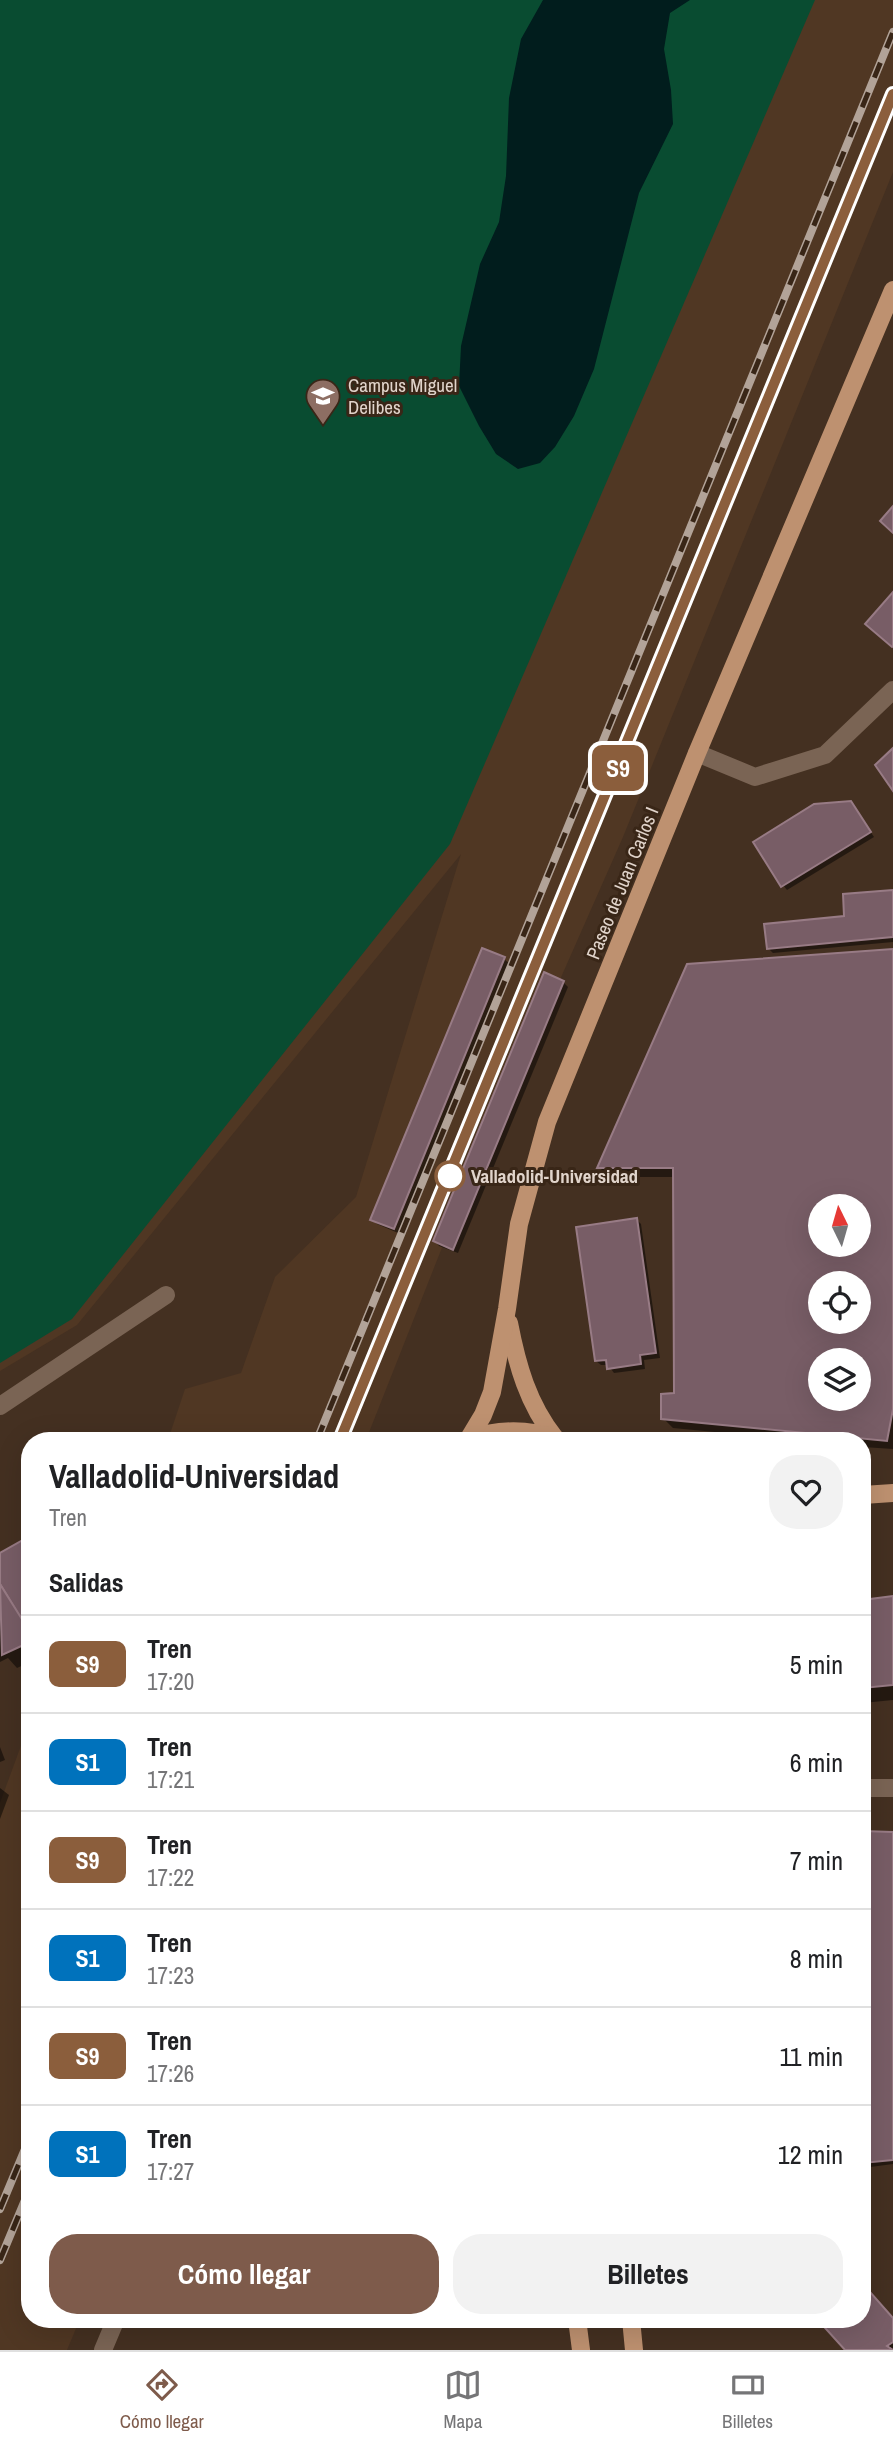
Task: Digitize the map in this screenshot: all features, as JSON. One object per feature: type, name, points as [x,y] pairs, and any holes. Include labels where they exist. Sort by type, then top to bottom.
[{"type":"main road","name":"Paseo de Juan Carlos I","points":[[473,1432],[492,1392],[519,1224],[547,1122],[697,753],[893,290]]},
{"type":"main road","name":"Paseo de Juan Carlos I","points":[[507,1309],[515,1356],[539,1417],[551,1432]]},
{"type":"main road","points":[[499,1432],[525,1432]]},
{"type":"main road","points":[[871,1494],[893,1493]]},
{"type":"main road","points":[[579,2328],[582,2350]]},
{"type":"main road","points":[[632,2328],[634,2350]]},
{"type":"street","points":[[697,753],[755,778],[825,755],[893,690]]},
{"type":"street","points":[[0,1406],[166,1295]]},
{"type":"street","points":[[871,1788],[893,1788]]},
{"type":"street","points":[[103,2350],[112,2328]]},
{"type":"shaded area","name":"Campus Miguel Delibes","points":[[0,0],[893,0],[893,172],[623,837],[445,1240],[369,1432],[171,1432],[185,1389],[241,1373],[275,1277],[356,1197],[461,854],[77,1325],[0,1371]]},
{"type":"shaded area","points":[[21,1746],[21,2328],[76,2328],[67,2350],[0,2350],[0,1803]]},
{"type":"green space","name":"Campus Miguel Delibes","points":[[0,0],[815,0],[450,844],[72,1319],[0,1363]]},
{"type":"water","points":[[543,0],[690,0],[670,13],[664,49],[673,124],[639,193],[594,369],[574,416],[555,447],[540,463],[518,469],[496,454],[459,386],[461,346],[480,264],[499,222],[506,176],[509,98],[521,39]]},
{"type":"building","points":[[893,506],[893,533],[880,521]]},
{"type":"building","points":[[893,592],[893,646],[892,647],[865,624]]},
{"type":"building","points":[[893,748],[893,791],[875,765]]},
{"type":"building","points":[[851,801],[871,832],[781,887],[753,842],[814,804]]},
{"type":"building","points":[[893,890],[893,937],[767,949],[764,924],[844,916],[843,894]]},
{"type":"building","points":[[482,948],[505,957],[394,1229],[370,1220]]},
{"type":"building","points":[[893,949],[893,1409],[887,1441],[871,1439],[871,1432],[795,1432],[661,1419],[661,1394],[674,1393],[673,1168],[597,1168],[687,964]]},
{"type":"building","points":[[544,972],[564,981],[453,1250],[433,1241]]},
{"type":"building","points":[[637,1218],[656,1353],[640,1355],[641,1364],[607,1369],[606,1360],[595,1361],[576,1227]]},
{"type":"building","points":[[21,1541],[21,1619],[0,1584],[0,1553]]},
{"type":"building","points":[[0,1584],[21,1618],[21,1646],[2,1655]]},
{"type":"building","points":[[893,1596],[893,1685],[871,1687],[871,1599]]},
{"type":"building","points":[[871,1831],[893,1832],[893,2160],[871,2162]]},
{"type":"building","points":[[871,2293],[893,2318],[893,2342],[887,2346],[893,2350],[845,2350],[825,2328],[871,2328]]},
{"type":"railway","points":[[320,1432],[893,32]]},
{"type":"railway","points":[[343,1432],[893,94]]},
{"type":"railway","points":[[0,2209],[21,2159]]},
{"type":"railway","points":[[0,2260],[21,2210]]},
{"type":"train","name":"S9","points":[[343,1432],[893,94]]},
{"type":"place","name":"Campus Miguel Delibes","points":[[323,426]]},
{"type":"place","name":"Valladolid-Universidad","points":[[450,1176]]}]
